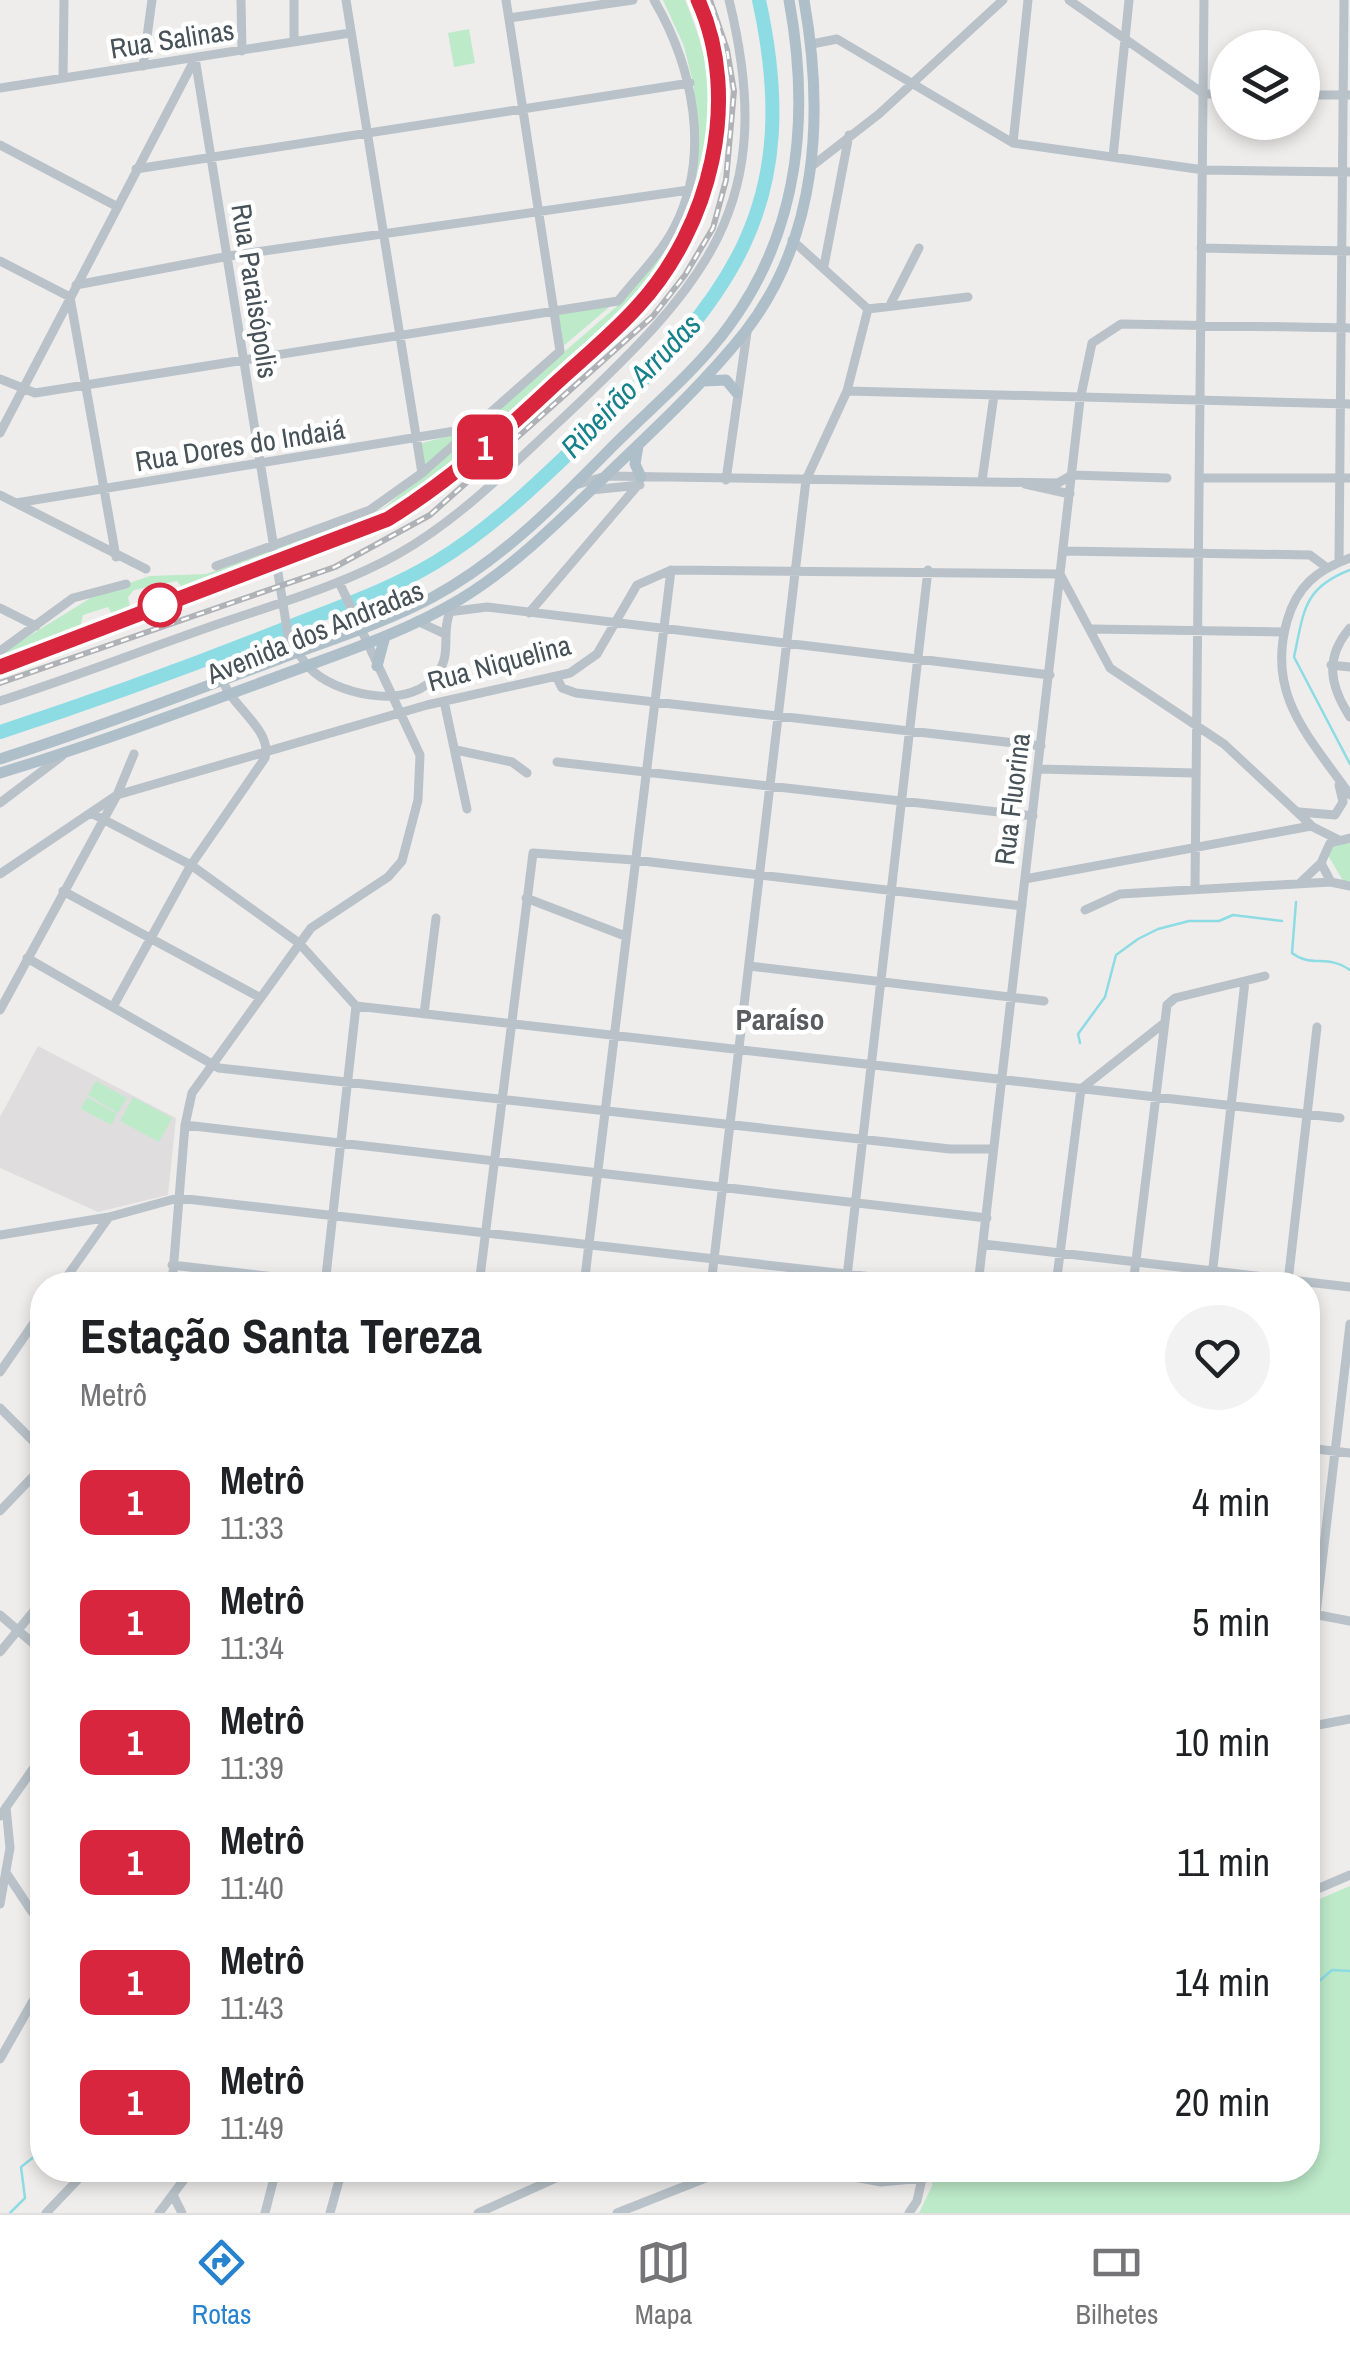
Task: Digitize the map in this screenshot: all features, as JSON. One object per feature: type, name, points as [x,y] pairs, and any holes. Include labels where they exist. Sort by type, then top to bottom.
[{"type":"main road","points":[[789,0],[802,0]]},
{"type":"main road","name":"Avenida dos Andradas","points":[[0,759],[222,681],[432,598],[487,563],[574,486],[729,326],[777,235],[800,136],[801,89],[789,0]]},
{"type":"main road","name":"Avenida dos Andradas","points":[[0,773],[228,695],[418,621],[458,600],[508,565],[590,490],[608,481],[748,329],[792,240],[812,166],[816,116],[812,44],[802,0]]},
{"type":"main road","points":[[748,329],[755,283]]},
{"type":"main road","points":[[703,380],[726,380],[737,393]]},
{"type":"main road","points":[[638,446],[635,464],[640,481]]},
{"type":"main road","points":[[450,612],[458,600]]},
{"type":"main road","points":[[378,669],[385,636]]},
{"type":"street","points":[[63,78],[64,0]]},
{"type":"street","points":[[143,66],[152,0]]},
{"type":"street","points":[[241,0],[242,51]]},
{"type":"street","points":[[294,0],[294,42]]},
{"type":"street","points":[[346,0],[422,474]]},
{"type":"street","points":[[216,566],[370,510],[422,474],[560,351],[506,0]]},
{"type":"street","points":[[509,18],[633,0]]},
{"type":"street","points":[[0,379],[35,393],[618,302],[673,229],[689,190],[694,108],[690,83],[654,0]]},
{"type":"street","points":[[0,701],[338,582],[399,554],[484,492],[630,354],[696,278],[719,241],[743,170],[747,98],[729,0]]},
{"type":"street","points":[[812,166],[912,84],[1003,0]]},
{"type":"street","points":[[1014,143],[1028,0]]},
{"type":"street","points":[[1069,0],[1204,94],[1210,94]]},
{"type":"street","points":[[1113,156],[1129,0]]},
{"type":"street","points":[[1196,888],[1194,725],[1202,478],[1204,0]]},
{"type":"street","points":[[1344,0],[1345,560],[1326,567],[1300,590],[1278,661],[1284,693],[1350,795]]},
{"type":"street","name":"Rua Salinas","points":[[3,88],[350,33]]},
{"type":"street","points":[[812,44],[832,37],[1014,143],[1204,170],[1346,172]]},
{"type":"street","points":[[0,433],[195,59]]},
{"type":"street","name":"Rua Paraisópolis","points":[[195,59],[288,634],[318,676],[348,690],[398,694],[421,688],[442,664],[445,634]]},
{"type":"street","points":[[136,169],[690,83]]},
{"type":"street","points":[[0,98],[3,88]]},
{"type":"street","points":[[1320,95],[1347,95]]},
{"type":"street","points":[[824,266],[848,135]]},
{"type":"street","points":[[0,146],[116,206]]},
{"type":"street","points":[[76,285],[229,256],[689,190]]},
{"type":"street","points":[[792,240],[868,309]]},
{"type":"street","points":[[891,304],[919,248]]},
{"type":"street","points":[[1201,248],[1346,251]]},
{"type":"street","points":[[0,261],[70,297]]},
{"type":"street","points":[[70,297],[116,557]]},
{"type":"street","points":[[868,309],[968,297]]},
{"type":"street","points":[[713,1272],[806,480],[847,391],[868,309]]},
{"type":"street","name":"Rua Fluorina","points":[[980,1272],[1080,400],[1092,343],[1110,328],[1132,324],[1200,326]]},
{"type":"street","points":[[1200,326],[1346,328]]},
{"type":"street","points":[[726,480],[748,329]]},
{"type":"street","points":[[847,391],[1346,404]]},
{"type":"street","points":[[982,481],[994,395]]},
{"type":"street","name":"Rua Dores do Indaiá","points":[[16,503],[259,466],[471,428]]},
{"type":"street","points":[[574,486],[672,479],[1058,483],[1072,475],[1167,478]]},
{"type":"street","points":[[1202,478],[1346,478]]},
{"type":"street","points":[[608,481],[620,506]]},
{"type":"street","points":[[529,613],[640,481]]},
{"type":"street","points":[[1023,483],[1070,494]]},
{"type":"street","points":[[0,495],[146,570]]},
{"type":"street","points":[[1063,552],[1310,555],[1326,567]]},
{"type":"street","points":[[585,1272],[671,570],[1060,574],[1110,668],[1224,744],[1312,826],[1343,838]]},
{"type":"street","name":"Rua Niquelina","points":[[0,874],[118,794],[403,712],[556,676],[592,660],[637,585],[671,570]]},
{"type":"street","points":[[847,1272],[928,570]]},
{"type":"street","points":[[172,1272],[185,1125],[192,1093],[298,942],[324,915],[388,877],[402,861],[422,770],[403,712],[358,630],[338,582]]},
{"type":"street","points":[[0,651],[73,598],[126,584]]},
{"type":"street","points":[[434,613],[487,607],[1050,675]]},
{"type":"street","points":[[0,608],[36,626]]},
{"type":"street","points":[[418,621],[445,634],[450,612]]},
{"type":"street","points":[[1350,628],[1331,664],[1335,690],[1350,717]]},
{"type":"street","points":[[1092,629],[1284,632]]},
{"type":"street","points":[[348,650],[378,669]]},
{"type":"street","points":[[1331,664],[1350,667]]},
{"type":"street","points":[[556,676],[562,688],[571,692],[1041,746]]},
{"type":"street","points":[[114,1005],[191,865],[267,750],[262,735],[228,695],[222,681]]},
{"type":"street","points":[[444,701],[467,809]]},
{"type":"street","points":[[456,750],[512,762],[526,773]]},
{"type":"street","points":[[0,803],[66,753]]},
{"type":"street","points":[[0,1010],[118,794],[134,754]]},
{"type":"street","points":[[556,762],[1033,816]]},
{"type":"street","points":[[1038,769],[1194,773]]},
{"type":"street","points":[[1296,811],[1320,817],[1340,810],[1343,802],[1335,773]]},
{"type":"street","points":[[91,813],[191,865],[298,942],[356,1006],[1340,1118]]},
{"type":"street","points":[[1025,879],[1312,826]]},
{"type":"street","points":[[1312,826],[1331,882]]},
{"type":"street","points":[[1300,883],[1350,828]]},
{"type":"street","points":[[481,1272],[533,852],[634,860],[1022,906]]},
{"type":"street","points":[[1085,910],[1120,894],[1331,882],[1348,889]]},
{"type":"street","points":[[63,891],[259,996]]},
{"type":"street","points":[[526,898],[625,936]]},
{"type":"street","points":[[424,1014],[436,918]]},
{"type":"street","points":[[27,958],[219,1068],[864,1136],[950,1149],[993,1149]]},
{"type":"street","points":[[750,966],[881,979],[1044,1002]]},
{"type":"street","points":[[1135,1272],[1167,1005],[1175,998],[1265,976]]},
{"type":"street","points":[[1212,1271],[1246,980]]},
{"type":"street","points":[[326,1272],[356,1006]]},
{"type":"street","points":[[1058,1272],[1081,1089],[1162,1024]]},
{"type":"street","points":[[1289,1272],[1317,1026]]},
{"type":"street","points":[[185,1125],[494,1164],[722,1185],[986,1218]]},
{"type":"street","points":[[0,1236],[109,1216],[178,1198],[793,1272]]},
{"type":"street","points":[[70,1272],[109,1216]]},
{"type":"street","points":[[983,1244],[1218,1272]]},
{"type":"street","points":[[172,1265],[228,1272]]},
{"type":"street","points":[[1320,1285],[1350,1287]]},
{"type":"street","points":[[1320,1557],[1350,1324]]},
{"type":"street","points":[[0,1372],[30,1329]]},
{"type":"street","points":[[0,1408],[30,1438]]},
{"type":"street","points":[[1320,1449],[1350,1453]]},
{"type":"street","points":[[0,1511],[30,1479]]},
{"type":"street","points":[[0,1614],[30,1640]]},
{"type":"street","points":[[0,1652],[30,1614]]},
{"type":"street","points":[[1320,1615],[1350,1620]]},
{"type":"street","points":[[1320,1725],[1350,1719]]},
{"type":"street","points":[[0,1904],[6,1874],[3,1812],[30,1773]]},
{"type":"street","points":[[6,1874],[30,1909]]},
{"type":"street","points":[[1320,1888],[1350,1875]]},
{"type":"street","points":[[0,2059],[30,2005]]},
{"type":"street","points":[[46,2213],[76,2182]]},
{"type":"street","points":[[160,2213],[183,2182]]},
{"type":"street","points":[[265,2213],[273,2182]]},
{"type":"street","points":[[330,2213],[339,2182]]},
{"type":"street","points":[[478,2213],[547,2182]]},
{"type":"street","points":[[617,2213],[696,2182]]},
{"type":"street","points":[[909,2213],[921,2182]]},
{"type":"street","points":[[174,2197],[182,2213]]},
{"type":"shaded area","points":[[38,1046],[176,1118],[168,1195],[98,1212],[0,1168],[0,1117]]},
{"type":"green space","points":[[663,0],[685,0],[705,62],[711,118],[705,170],[688,217],[662,262],[590,347],[471,458],[387,517],[317,548],[194,589],[183,589],[177,581],[134,590],[128,597],[130,607],[112,614],[108,607],[83,615],[79,632],[0,664],[0,654],[97,594],[150,576],[206,574],[384,508],[623,301],[674,232],[690,191],[694,87],[684,46]]},
{"type":"green space","points":[[469,29],[475,63],[454,67],[448,33]]},
{"type":"green space","points":[[614,303],[561,348],[558,315]]},
{"type":"green space","points":[[465,432],[423,469],[418,444]]},
{"type":"green space","points":[[1350,841],[1350,883],[1345,884],[1326,852],[1330,846]]},
{"type":"green space","points":[[96,1081],[127,1098],[118,1113],[88,1095]]},
{"type":"green space","points":[[87,1097],[117,1114],[111,1125],[81,1109]]},
{"type":"green space","points":[[133,1097],[172,1118],[159,1142],[120,1121]]},
{"type":"green space","points":[[1350,1886],[1350,2213],[919,2213],[932,2182],[1320,2182],[1320,1899]]},
{"type":"waterway","name":"Ribeirão Arrudas","points":[[0,732],[214,656],[418,572],[498,517],[592,431],[684,335],[719,289],[745,241],[763,191],[772,135],[771,72],[759,0]]},
{"type":"waterway","points":[[1350,570],[1314,593],[1304,614],[1294,657],[1350,764]]},
{"type":"waterway","points":[[1296,902],[1292,953],[1350,970]]},
{"type":"waterway","points":[[1080,1043],[1078,1034],[1105,997],[1116,955],[1138,939],[1189,921],[1219,921],[1233,915],[1282,921]]},
{"type":"waterway","points":[[1320,1980],[1332,1970],[1350,1971]]},
{"type":"waterway","points":[[10,2213],[25,2198],[21,2167],[30,2160]]},
{"type":"railway","points":[[0,683],[335,567],[430,515],[653,316],[685,275],[713,228],[726,180],[734,91],[727,50],[710,0]]},
{"type":"railway","points":[[561,379],[634,306],[684,237],[700,199],[711,157],[716,109],[715,52]]},
{"type":"railway","points":[[0,667],[389,519],[461,469]]},
{"type":"metro line","name":"1","points":[[0,667],[62,640],[388,519],[440,486],[639,306],[693,222],[708,178],[718,94],[715,51],[698,0]]},
{"type":"district","name":"Paraíso","points":[[780,1020]]}]
